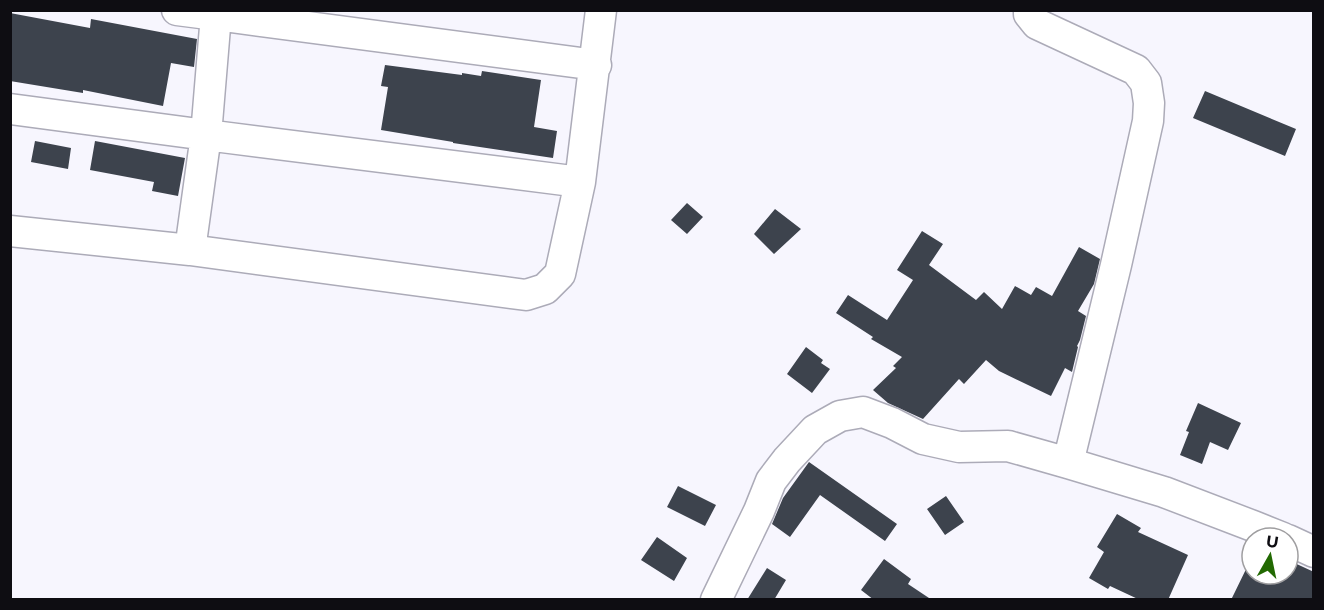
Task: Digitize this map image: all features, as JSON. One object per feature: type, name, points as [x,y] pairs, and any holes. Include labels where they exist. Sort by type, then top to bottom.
[{"type":"street","points":[[177,10],[216,13],[596,65]]},
{"type":"street","points":[[10,231],[190,250],[526,295],[545,289],[560,274],[580,182],[601,10]]},
{"type":"street","points":[[1029,10],[1029,14],[1037,24],[1136,70],[1146,83],[1149,103],[1148,121],[1116,265],[1068,463]]},
{"type":"street","points":[[190,250],[206,135],[216,13]]},
{"type":"street","points":[[10,109],[580,182]]},
{"type":"street","points":[[716,600],[771,481],[787,460],[815,430],[840,416],[863,412],[892,423],[923,440],[959,447],[1008,446],[1164,492],[1256,526]]},
{"type":"street","points":[[1300,546],[1314,552]]},
{"type":"building","points":[[10,13],[90,28],[91,19],[197,39],[194,67],[171,63],[163,106],[83,90],[83,93],[10,81]]},
{"type":"building","points":[[385,65],[462,75],[462,73],[481,76],[482,71],[541,80],[534,127],[557,131],[553,158],[381,130],[388,87],[381,86]]},
{"type":"building","points":[[1205,91],[1296,129],[1285,156],[1193,118]]},
{"type":"building","points":[[35,141],[71,148],[68,169],[31,162]]},
{"type":"building","points":[[95,141],[185,158],[178,196],[152,191],[154,182],[90,170]]},
{"type":"building","points":[[687,203],[703,217],[687,234],[671,220]]},
{"type":"building","points":[[775,209],[801,229],[774,254],[754,234]]},
{"type":"building","points":[[922,231],[943,244],[929,265],[976,300],[984,292],[1002,309],[1015,286],[1031,295],[1036,287],[1052,296],[1079,247],[1100,259],[1094,284],[1078,311],[1086,316],[1072,372],[1065,368],[1051,396],[999,371],[986,360],[964,384],[959,379],[923,419],[888,403],[873,390],[896,368],[893,366],[902,357],[871,339],[873,337],[836,313],[848,295],[887,320],[913,280],[897,270]]},
{"type":"building","points":[[806,347],[823,360],[821,363],[830,369],[812,393],[787,374]]},
{"type":"building","points":[[1198,403],[1241,423],[1228,450],[1210,442],[1202,464],[1180,455],[1189,432],[1186,431]]},
{"type":"building","points":[[809,462],[897,524],[885,541],[820,495],[790,537],[772,524],[783,498]]},
{"type":"building","points":[[678,486],[716,505],[705,526],[667,507]]},
{"type":"building","points":[[946,496],[964,522],[945,535],[927,509]]},
{"type":"building","points":[[1117,514],[1141,528],[1138,532],[1188,555],[1168,600],[1140,600],[1110,586],[1108,589],[1089,578],[1104,552],[1097,547]]},
{"type":"building","points":[[657,537],[687,558],[674,581],[641,560]]},
{"type":"building","points":[[884,559],[911,579],[908,584],[932,600],[874,600],[861,590]]},
{"type":"building","points":[[1300,566],[1314,572],[1314,600],[1231,600],[1240,582],[1240,586],[1300,586]]},
{"type":"building","points":[[767,568],[786,580],[774,600],[747,600]]}]
